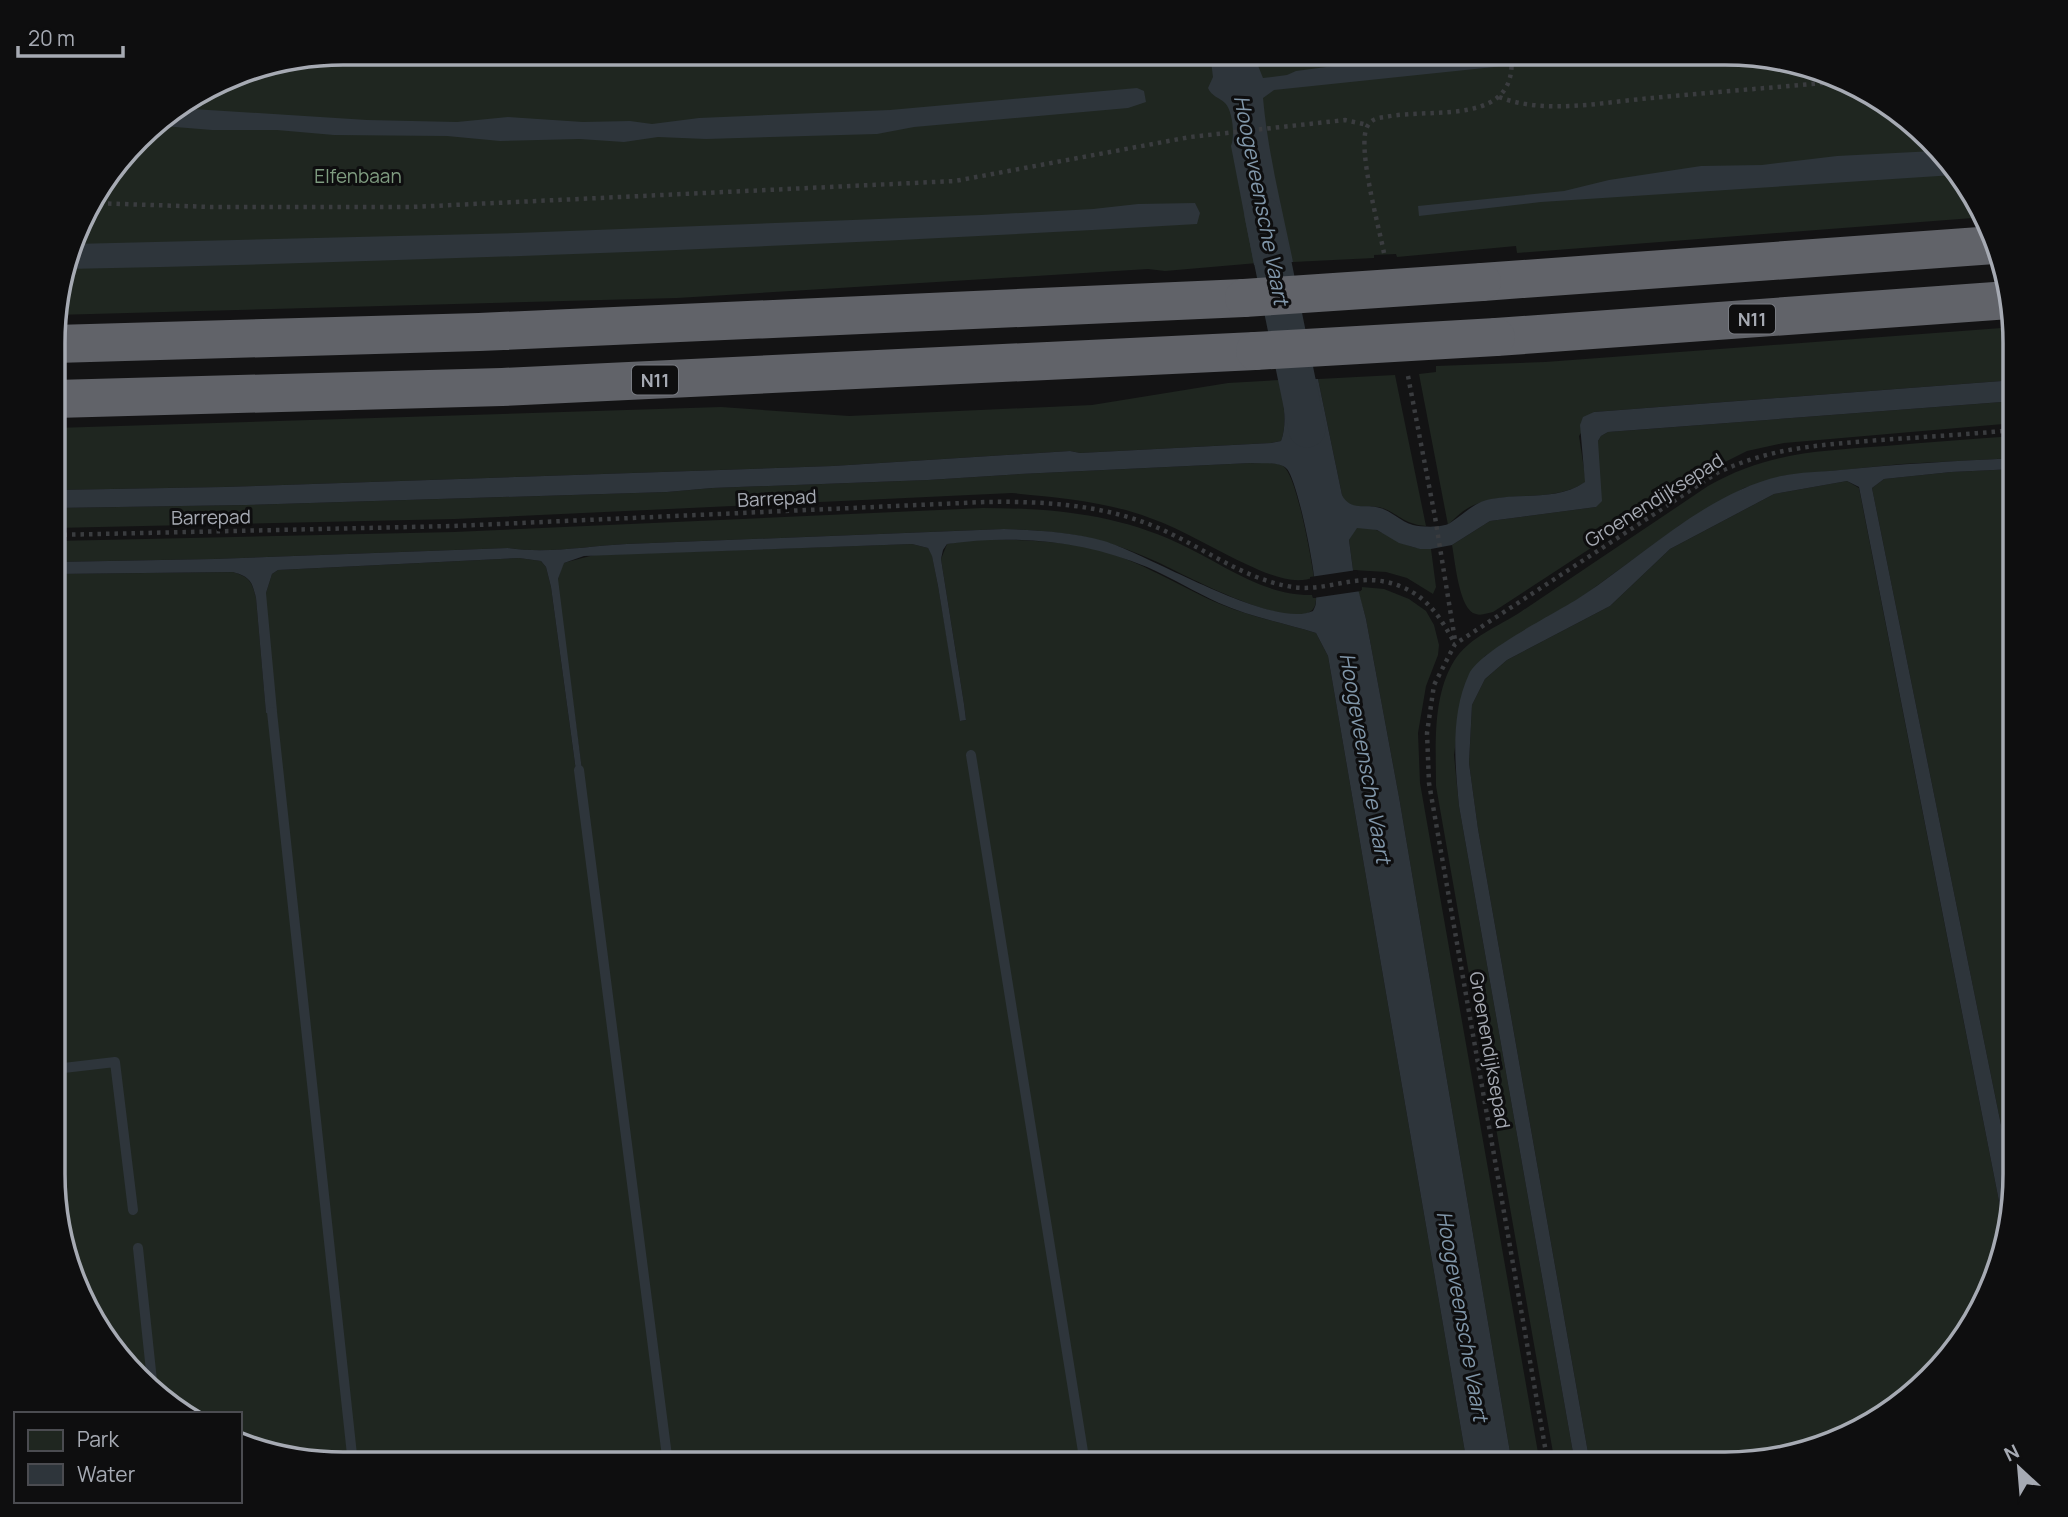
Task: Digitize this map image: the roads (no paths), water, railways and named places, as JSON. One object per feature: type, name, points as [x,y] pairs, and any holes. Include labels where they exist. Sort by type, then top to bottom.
[{"type":"highway","points":[[65,344],[493,332],[1244,298],[1986,246]]},
{"type":"highway","name":"N11","points":[[65,399],[516,387],[1255,351],[1496,337],[2000,301]]},
{"type":"water","points":[[1212,65],[1258,65],[1263,78],[1341,65],[1502,65],[1274,90],[1263,98],[1268,140],[1293,262],[1254,265],[1231,146],[1231,118],[1225,103],[1208,88],[1213,77]]},
{"type":"water","points":[[1137,88],[1144,91],[1146,102],[1128,108],[914,127],[877,134],[706,139],[658,137],[624,142],[580,139],[500,141],[447,136],[334,135],[168,126],[193,109],[367,120],[457,122],[508,117],[652,124],[699,118],[890,110]]},
{"type":"water","points":[[1927,151],[1948,175],[1541,202],[1419,216],[1418,206],[1564,191],[1609,180],[1701,166],[1762,165],[1837,156]]},
{"type":"water","points":[[1195,203],[1200,213],[1197,224],[914,239],[632,252],[74,269],[83,244],[517,233],[981,215],[1138,204]]},
{"type":"water","points":[[1318,379],[1342,495],[1350,504],[1384,509],[1404,522],[1432,527],[1450,523],[1485,501],[1563,492],[1585,482],[1580,425],[1583,417],[1594,412],[2003,381],[2003,402],[1608,432],[1598,441],[1602,501],[1596,507],[1490,521],[1452,545],[1431,549],[1399,543],[1377,530],[1357,528],[1349,540],[1399,797],[1510,1452],[1465,1452],[1328,656],[1316,633],[1231,608],[1147,567],[1099,551],[1023,540],[947,544],[941,559],[966,720],[960,721],[938,586],[928,548],[912,544],[584,556],[564,563],[558,579],[582,770],[576,771],[551,587],[546,567],[541,561],[519,558],[278,570],[272,574],[266,593],[277,711],[266,713],[256,598],[247,578],[233,572],[65,574],[65,562],[508,548],[553,550],[627,544],[1004,529],[1067,534],[1104,541],[1241,601],[1294,614],[1313,611],[1316,605],[1316,590],[1302,511],[1287,469],[1275,464],[1251,463],[667,492],[65,508],[65,490],[224,487],[833,466],[1070,451],[1080,453],[1271,443],[1281,441],[1283,434],[1283,402],[1279,380]]},
{"type":"water","points":[[2003,459],[2003,470],[1884,479],[1872,488],[2003,1135],[2001,1211],[1859,487],[1847,481],[1774,494],[1670,549],[1610,606],[1507,660],[1485,679],[1472,705],[1469,763],[1478,829],[1588,1452],[1573,1452],[1459,806],[1455,739],[1463,690],[1476,664],[1503,643],[1582,596],[1677,527],[1728,496],[1781,476],[1905,464]]},
{"type":"waterway","name":"Hoogeveensche Vaart","points":[[1263,215],[1307,429]]},
{"type":"waterway","points":[[272,712],[352,1452]]},
{"type":"waterway","points":[[971,755],[1083,1452]]},
{"type":"waterway","points":[[579,770],[666,1452]]},
{"type":"waterway","points":[[65,1068],[115,1062],[133,1210]]},
{"type":"waterway","points":[[138,1248],[152,1376]]},
{"type":"park label","name":"Elfenbaan","points":[[358,176]]}]
